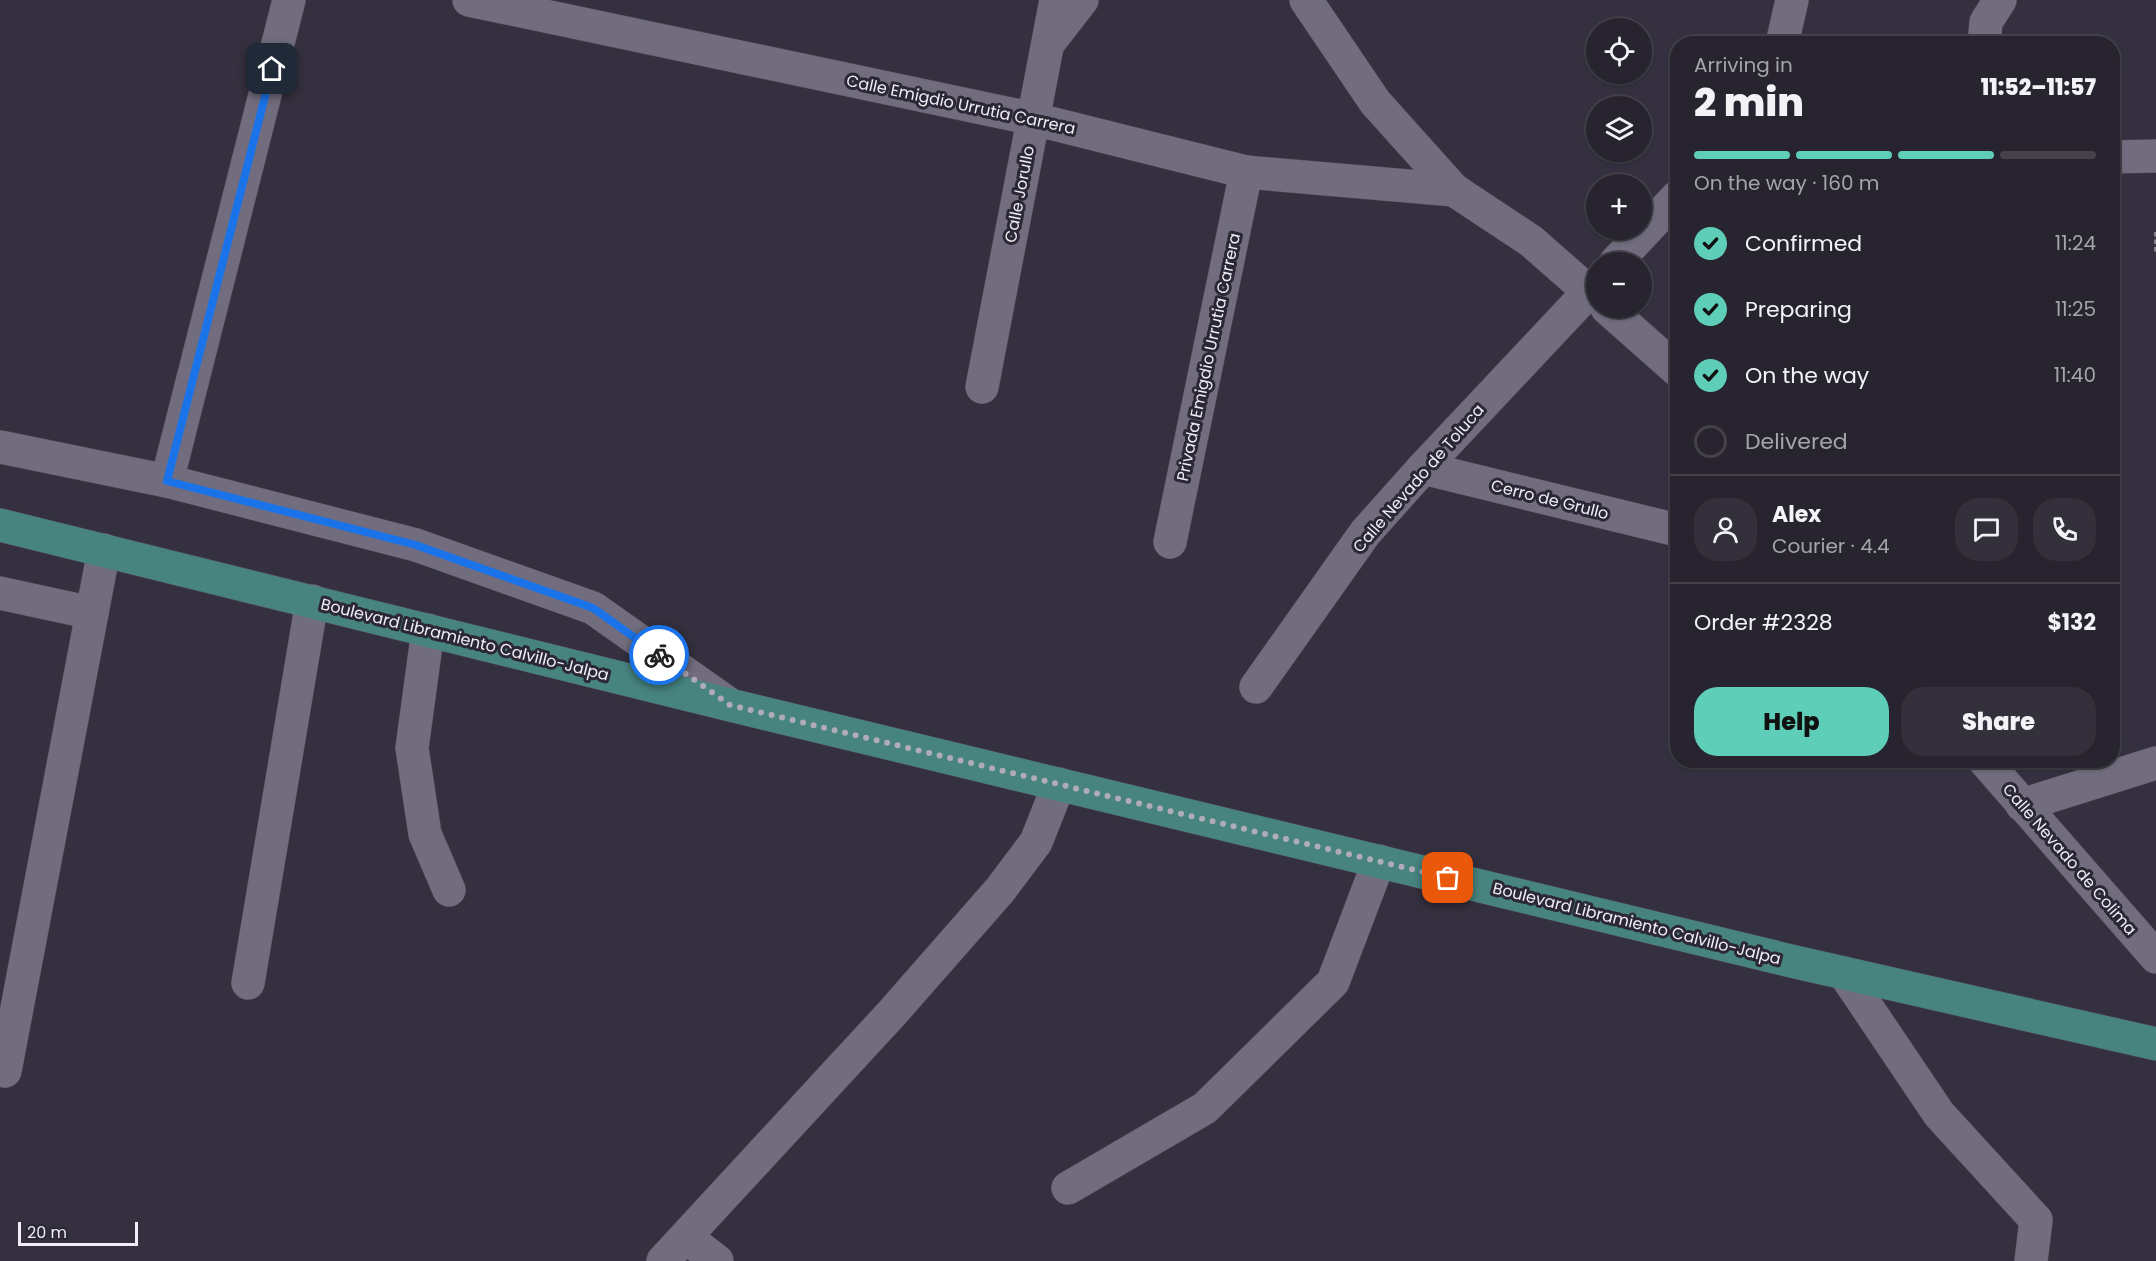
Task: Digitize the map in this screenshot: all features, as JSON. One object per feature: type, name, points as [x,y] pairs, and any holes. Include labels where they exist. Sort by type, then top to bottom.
[{"type":"main road","name":"Boulevard Libramiento Calvillo-Jalpa","points":[[0,525],[730,705],[1844,973],[2156,1044]]},
{"type":"street","points":[[167,481],[289,0]]},
{"type":"street","name":"Calle Emigdio Urrutia Carrera","points":[[469,0],[1034,119],[1246,172],[1454,190]]},
{"type":"street","name":"Calle Jorullo","points":[[982,387],[1056,0]]},
{"type":"street","points":[[1048,43],[1082,0]]},
{"type":"street","points":[[1306,0],[1375,102],[1454,190],[1531,241],[1586,286]]},
{"type":"street","points":[[1784,36],[1792,0]]},
{"type":"street","points":[[1985,36],[1986,22],[2000,0]]},
{"type":"street","points":[[2120,157],[2156,156]]},
{"type":"street","name":"Privada Emigdio Urrutia Carrera","points":[[1170,542],[1246,172]]},
{"type":"street","points":[[1625,252],[1670,204]]},
{"type":"street","name":"Calle Nevado de Toluca","points":[[1256,687],[1365,534],[1423,468],[1586,306]]},
{"type":"street","points":[[1622,318],[1670,363]]},
{"type":"street","points":[[0,447],[167,481],[416,545],[593,608],[730,705]]},
{"type":"street","name":"Cerro de Grullo","points":[[1423,468],[1670,528]]},
{"type":"street","points":[[6,1071],[104,550]]},
{"type":"street","points":[[0,593],[92,613]]},
{"type":"street","points":[[248,983],[312,601]]},
{"type":"street","points":[[428,630],[412,748],[425,834],[449,890]]},
{"type":"street","points":[[2022,805],[2156,762]]},
{"type":"street","name":"Calle Nevado de Colima","points":[[1991,768],[2156,957]]},
{"type":"street","points":[[663,1261],[893,1012],[1000,890],[1036,842],[1059,784]]},
{"type":"street","points":[[1068,1188],[1205,1108],[1333,982],[1379,861]]},
{"type":"street","points":[[1844,973],[1940,1114],[2036,1220],[2031,1261]]},
{"type":"street","points":[[686,1237],[717,1261]]},
{"type":"path","points":[[2156,232],[2156,254]]},
{"type":"way so far","points":[[659,655],[730,705],[1448,878]]},
{"type":"route","points":[[272,69],[167,481],[416,545],[593,608],[659,655]]}]
